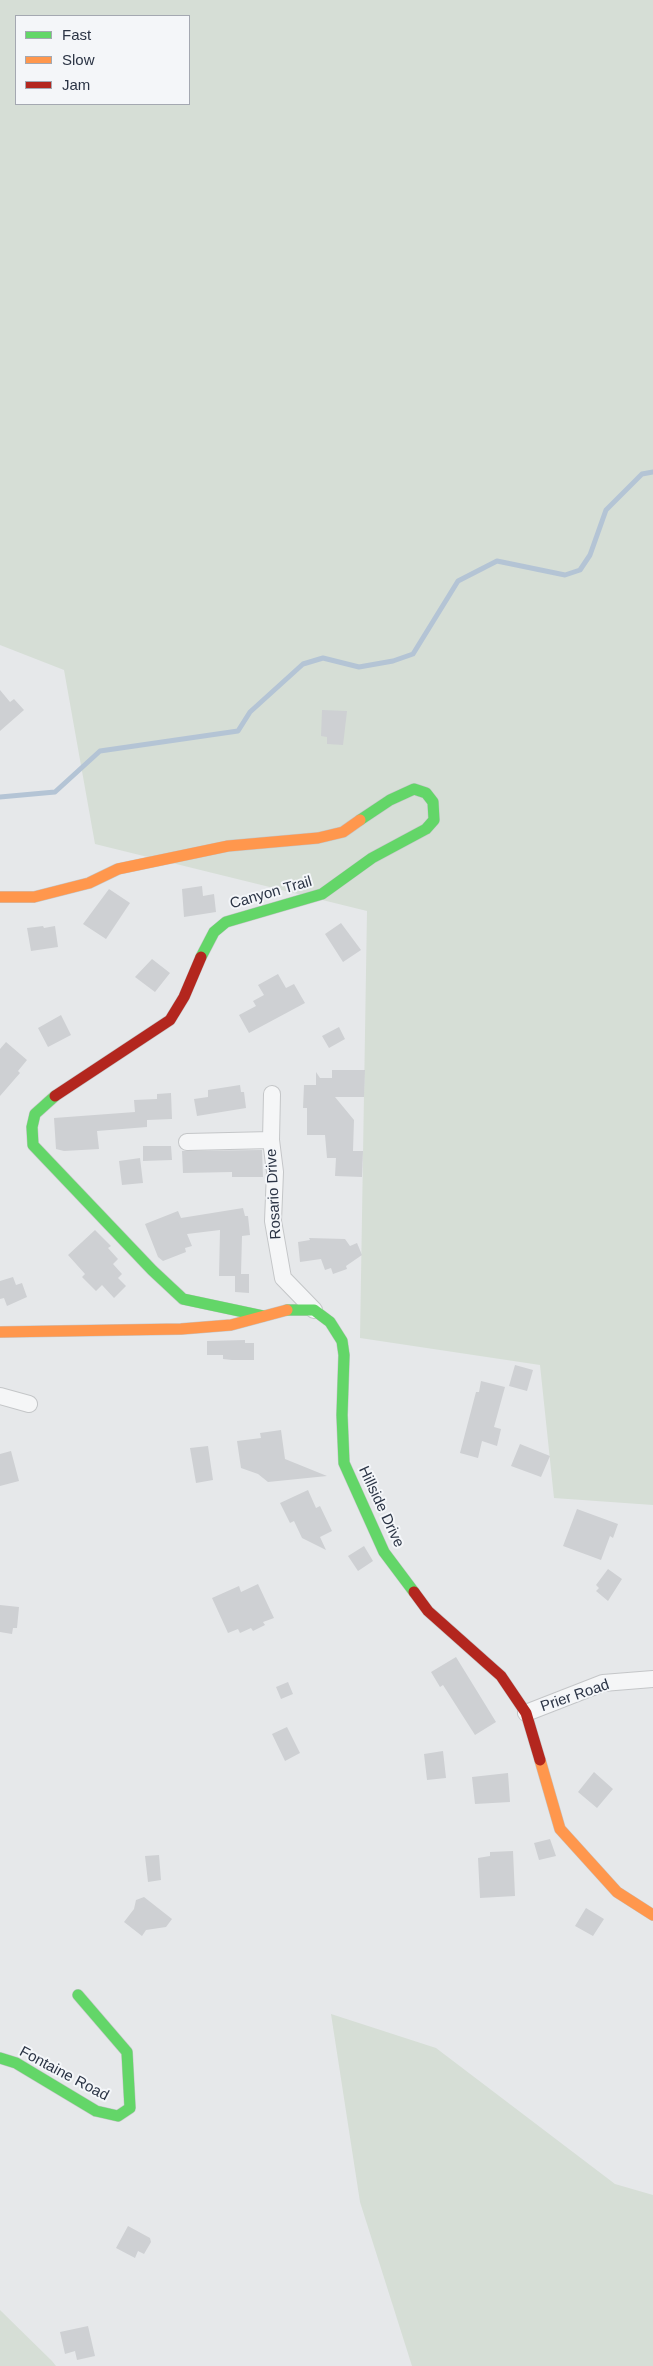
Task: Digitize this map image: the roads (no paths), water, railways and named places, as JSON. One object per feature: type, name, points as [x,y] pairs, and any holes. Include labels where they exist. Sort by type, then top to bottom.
[{"type":"street","name":"Canyon Trail","points":[[0,897],[34,897],[90,883],[118,869],[228,846],[318,838],[343,832],[390,800],[414,789],[426,793],[433,802],[434,820],[426,829],[372,858],[322,894],[226,922],[214,932],[198,962],[184,996],[170,1020],[50,1099],[35,1114],[32,1126],[34,1145],[152,1270],[183,1299],[263,1316]]},
{"type":"street","name":"Rosario Drive","points":[[272,1094],[271,1140],[275,1172],[273,1221],[283,1278],[314,1310]]},
{"type":"street","points":[[188,1142],[271,1140]]},
{"type":"street","points":[[0,1332],[181,1329],[231,1325],[274,1312],[296,1309],[314,1310]]},
{"type":"street","name":"Hillside Drive","points":[[314,1310],[330,1322],[342,1341],[344,1463],[384,1552],[428,1611],[501,1676],[526,1713],[560,1829],[617,1892],[653,1915]]},
{"type":"street","points":[[0,1396],[29,1404]]},
{"type":"street","name":"Prier Road","points":[[526,1713],[603,1683],[653,1679]]},
{"type":"street","name":"Fontaine Road","points":[[0,2058],[16,2063],[96,2111],[118,2116],[130,2108],[127,2052],[78,1995]]},
{"type":"waterway","points":[[0,797],[55,792],[100,751],[238,731],[250,712],[303,664],[323,658],[359,667],[393,661],[413,654],[458,581],[497,561],[565,575],[580,570],[590,555],[606,510],[642,474],[653,472]]}]
